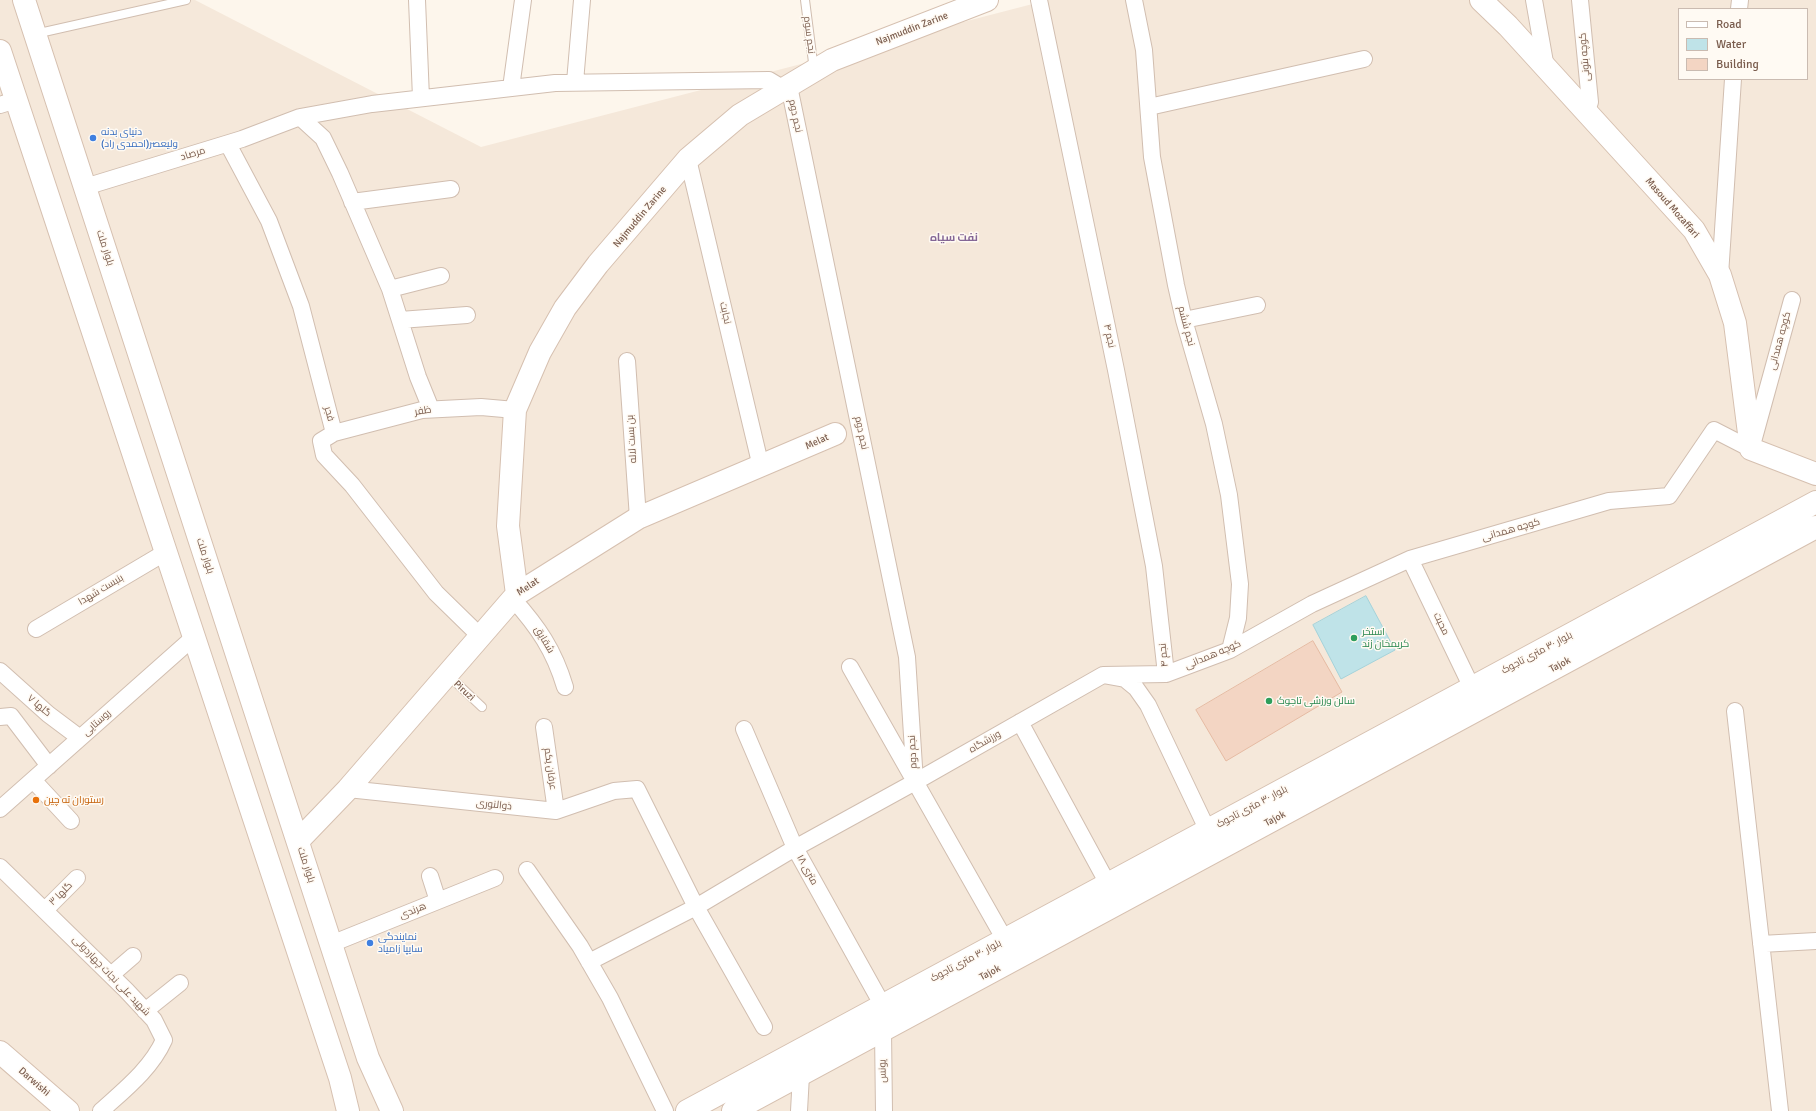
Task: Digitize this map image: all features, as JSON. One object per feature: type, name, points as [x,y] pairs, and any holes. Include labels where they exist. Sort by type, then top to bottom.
[{"type":"main road","name":"بلوار ملت","points":[[24,0],[368,1058],[392,1111]]},
{"type":"main road","name":"Najmuddin Zarine","points":[[515,596],[508,526],[515,410],[540,352],[565,308],[598,264],[688,159],[740,115],[832,60],[962,4],[987,0]]},
{"type":"main road","name":"Masoud Mozaffari","points":[[1481,0],[1546,68],[1694,230],[1720,275],[1735,323],[1751,449]]},
{"type":"main road","points":[[0,51],[8,102],[166,552],[340,1078],[348,1111]]},
{"type":"main road","name":"Melat","points":[[298,841],[348,789],[515,596],[638,518],[761,467],[835,434]]},
{"type":"main road","points":[[1751,449],[1816,474]]},
{"type":"main road","name":"بلوار ۳۰ متری تاجوک","points":[[687,1111],[1816,502]]},
{"type":"main road","name":"Tajok","points":[[733,1111],[1816,527]]},
{"type":"main road","name":"Darwishi","points":[[0,1052],[68,1111]]},
{"type":"street","points":[[417,0],[421,98]]},
{"type":"street","points":[[511,88],[524,0]]},
{"type":"street","points":[[575,82],[582,0]]},
{"type":"street","name":"نجم ۴","points":[[1039,0],[1118,378],[1154,566],[1166,674]]},
{"type":"street","name":"نجم ششم","points":[[1134,0],[1144,50],[1152,157],[1184,320],[1214,424],[1229,495],[1240,584],[1238,618],[1230,650]]},
{"type":"street","points":[[1534,0],[1546,68]]},
{"type":"street","name":"کوچه بتونی","points":[[1580,0],[1590,102],[1586,112]]},
{"type":"street","points":[[1149,107],[1364,59]]},
{"type":"street","name":"مرصاد","points":[[85,187],[228,144],[300,117],[372,104],[555,82],[769,80],[786,88]]},
{"type":"street","points":[[1720,275],[1733,80]]},
{"type":"street","name":"نجم دوم","points":[[786,88],[907,657],[915,782]]},
{"type":"street","points":[[300,117],[323,138],[340,173],[390,289],[418,377],[431,409]]},
{"type":"street","name":"فجر","points":[[228,144],[269,221],[301,306],[334,434],[321,441],[324,455],[352,485],[436,593],[480,636]]},
{"type":"street","name":"نجابت","points":[[688,159],[761,467]]},
{"type":"street","points":[[352,202],[451,189]]},
{"type":"street","points":[[390,289],[441,276]]},
{"type":"street","name":"کوچه همدانی","points":[[1102,675],[1166,674],[1230,650],[1312,604],[1410,559],[1609,501],[1669,496],[1714,430],[1751,449],[1792,300]]},
{"type":"street","points":[[1184,320],[1257,304]]},
{"type":"street","points":[[400,320],[467,315]]},
{"type":"street","name":"بن بست لاله","points":[[627,361],[638,518]]},
{"type":"street","name":"ظفر","points":[[334,434],[422,410],[481,407],[515,410]]},
{"type":"street","name":"بنبست شهدا","points":[[36,629],[166,552]]},
{"type":"street","name":"محبت","points":[[1410,559],[1472,688]]},
{"type":"street","name":"شقایق","points":[[515,596],[547,643],[558,666],[565,687]]},
{"type":"street","name":"روستایی","points":[[0,809],[194,636]]},
{"type":"street","points":[[850,667],[1005,940]]},
{"type":"street","name":"گلها ۷","points":[[0,671],[48,714],[80,738]]},
{"type":"street","points":[[1102,675],[1125,679],[1136,688],[1148,705],[1208,831]]},
{"type":"street","name":"ورزشگاه","points":[[589,962],[696,907],[795,848],[915,782],[1102,675]]},
{"type":"street","points":[[1735,711],[1780,1111]]},
{"type":"street","points":[[0,717],[11,716],[49,766]]},
{"type":"street","points":[[1020,722],[1108,884]]},
{"type":"street","name":"عرفان یکم","points":[[544,727],[556,811]]},
{"type":"street","name":"۱۸ متری","points":[[744,729],[795,848],[883,1006]]},
{"type":"street","points":[[33,780],[71,821]]},
{"type":"street","name":"ذوالنوری","points":[[348,789],[556,811],[614,791],[637,789],[696,907]]},
{"type":"street","name":"شهید علی نجات چهاردولی","points":[[0,867],[111,975],[154,1020],[164,1040],[159,1051],[139,1076],[101,1111]]},
{"type":"street","points":[[527,870],[589,962],[610,998],[665,1111]]},
{"type":"street","points":[[430,876],[438,901]]},
{"type":"street","name":"گلها ۳","points":[[45,910],[77,878]]},
{"type":"street","name":"هرندی","points":[[331,944],[494,878]]},
{"type":"street","points":[[696,907],[764,1027]]},
{"type":"street","points":[[1761,944],[1816,941]]},
{"type":"street","points":[[111,975],[133,956]]},
{"type":"street","points":[[145,1011],[180,983]]},
{"type":"street","name":"یونس","points":[[883,1031],[884,1111]]},
{"type":"street","points":[[799,1111],[801,1075]]},
{"type":"lane","points":[[36,34],[186,0]]},
{"type":"lane","name":"نجم سوم","points":[[805,0],[814,71]]},
{"type":"lane","name":"Piruzi","points":[[447,674],[482,707]]},
{"type":"shaded area","points":[[0,0],[195,0],[481,147],[1048,0],[1816,0],[1816,1111],[0,1111]]},
{"type":"water","name":"استخر کریمخان زند","points":[[1366,596],[1395,650],[1341,679],[1313,625]]},
{"type":"building","name":"سالن ورزشی تاجوک","points":[[1313,641],[1342,692],[1226,761],[1196,710]]},
{"type":"place","name":"دنیای بدنه ولیعصر(احمدی راد)","points":[[93,138]]},
{"type":"place","name":"استخر کریمخان زند","points":[[1354,638]]},
{"type":"place","name":"سالن ورزشی تاجوک","points":[[1269,701]]},
{"type":"place","name":"رستوران ته چین","points":[[36,800]]},
{"type":"place","name":"نمایندگی سایپا زامیاد","points":[[370,943]]},
{"type":"district","name":"نفت سیاه","points":[[954,238]]}]
